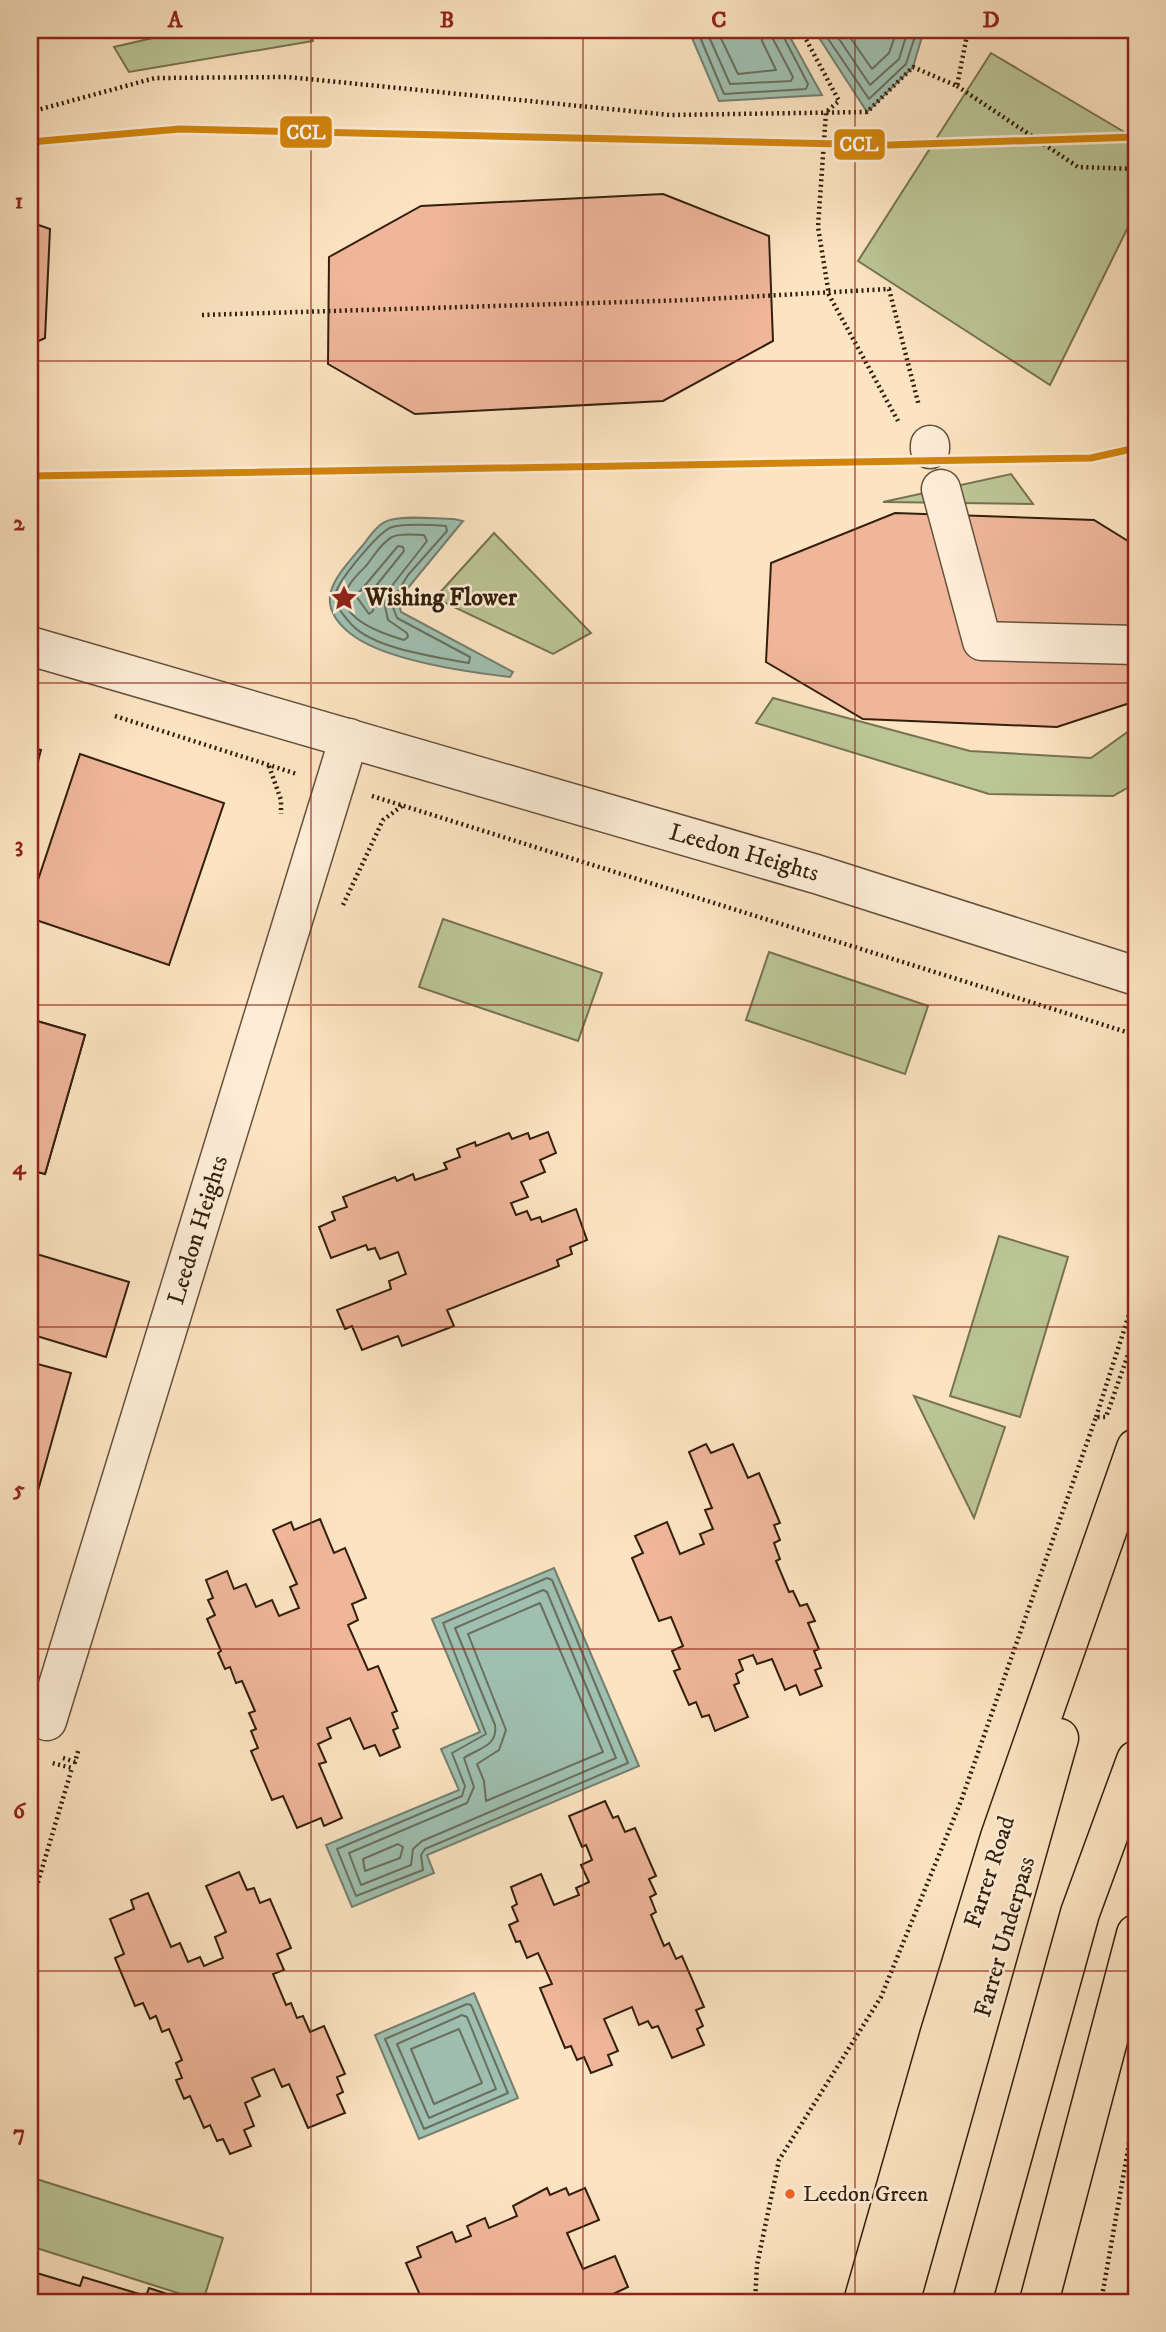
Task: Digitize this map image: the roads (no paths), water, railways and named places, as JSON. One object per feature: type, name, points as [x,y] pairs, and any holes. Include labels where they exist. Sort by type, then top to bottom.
[{"type":"highway","name":"Farrer Road","points":[[863,2302],[939,2036],[1000,1837],[1136,1448]]},
{"type":"highway","name":"Farrer Underpass","points":[[900,2302],[1017,1896],[1136,1448]]},
{"type":"highway","points":[[972,2302],[1080,1913],[1136,1760]]},
{"type":"highway","points":[[1039,2302],[1136,1934]]},
{"type":"street","points":[[942,489],[982,641],[1136,645]]},
{"type":"street","name":"Leedon Heights","points":[[30,646],[816,874],[1136,976]]},
{"type":"street","name":"Leedon Heights","points":[[47,1721],[349,738]]},
{"type":"water","points":[[786,30],[822,95],[719,101],[689,31]]},
{"type":"water","points":[[814,30],[924,30],[913,67],[867,112]]},
{"type":"water","points":[[405,518],[463,521],[398,600],[401,612],[513,672],[510,677],[427,663],[384,651],[351,634],[338,622],[332,610],[330,599],[337,578],[382,524]]},
{"type":"water","points":[[554,1568],[639,1766],[427,1855],[434,1873],[352,1907],[326,1845],[459,1790],[441,1749],[480,1732],[432,1619]]},
{"type":"water","points":[[474,1993],[518,2098],[419,2139],[375,2035]]},
{"type":"place","name":"Wishing Flower","points":[[344,598]]},
{"type":"place","name":"Leedon Green","points":[[790,2194]]}]
